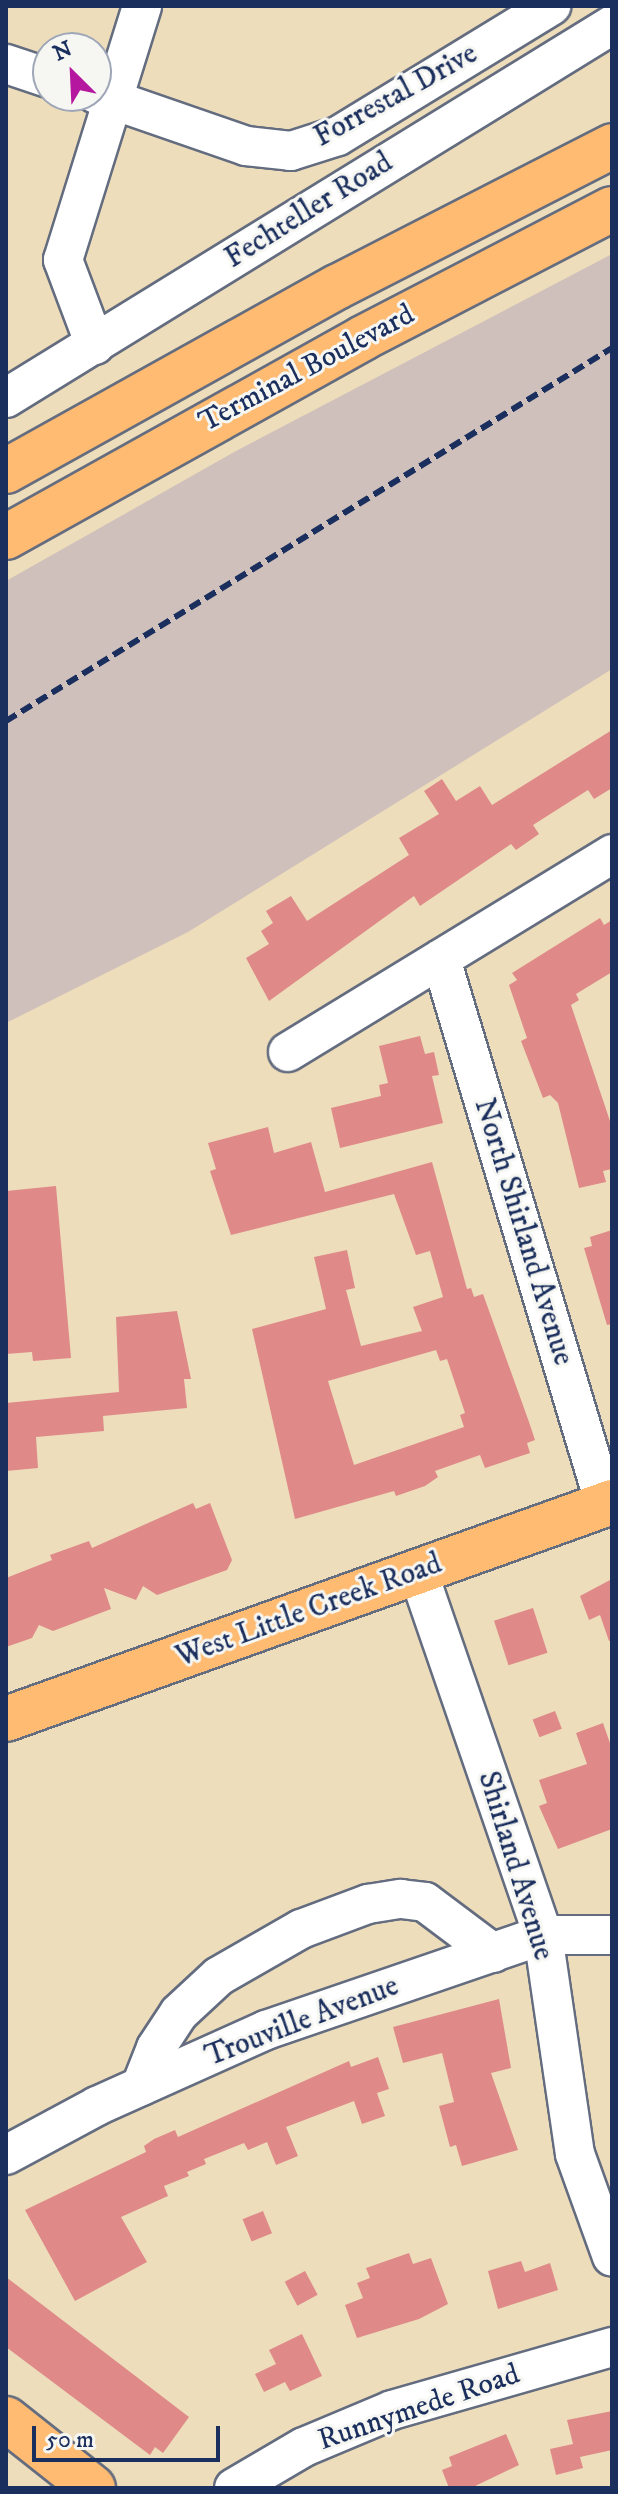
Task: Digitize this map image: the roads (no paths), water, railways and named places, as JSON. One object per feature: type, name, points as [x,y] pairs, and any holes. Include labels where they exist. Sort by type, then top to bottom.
[{"type":"main road","name":"Terminal Boulevard","points":[[6,471],[337,287],[612,146]]},
{"type":"main road","name":"Terminal Boulevard","points":[[6,537],[337,352],[612,209]]},
{"type":"main road","name":"West Little Creek Road","points":[[6,1719],[609,1503]]},
{"type":"main road","points":[[6,2419],[93,2488]]},
{"type":"street","points":[[112,75],[142,6]]},
{"type":"street","name":"Forrestal Drive","points":[[112,99],[246,146],[291,151],[315,146],[551,6]]},
{"type":"street","name":"Fechteller Road","points":[[6,398],[612,25]]},
{"type":"street","points":[[6,64],[32,73]]},
{"type":"street","points":[[95,345],[63,260],[99,112]]},
{"type":"street","points":[[288,1052],[612,854]]},
{"type":"street","name":"North Shirland Avenue","points":[[441,959],[609,1503]]},
{"type":"street","name":"Shirland Avenue","points":[[418,1572],[543,1935],[575,2154],[612,2257]]},
{"type":"street","points":[[141,2086],[156,2048],[179,2013],[219,1976],[301,1929],[368,1904],[401,1899],[425,1902],[493,1953]]},
{"type":"street","name":"Trouville Avenue","points":[[6,2155],[141,2086],[266,2030],[543,1935],[612,1935]]},
{"type":"street","name":"Runnymede Road","points":[[234,2488],[304,2447],[392,2410],[612,2347]]},
{"type":"railway","points":[[6,721],[612,348]]}]
